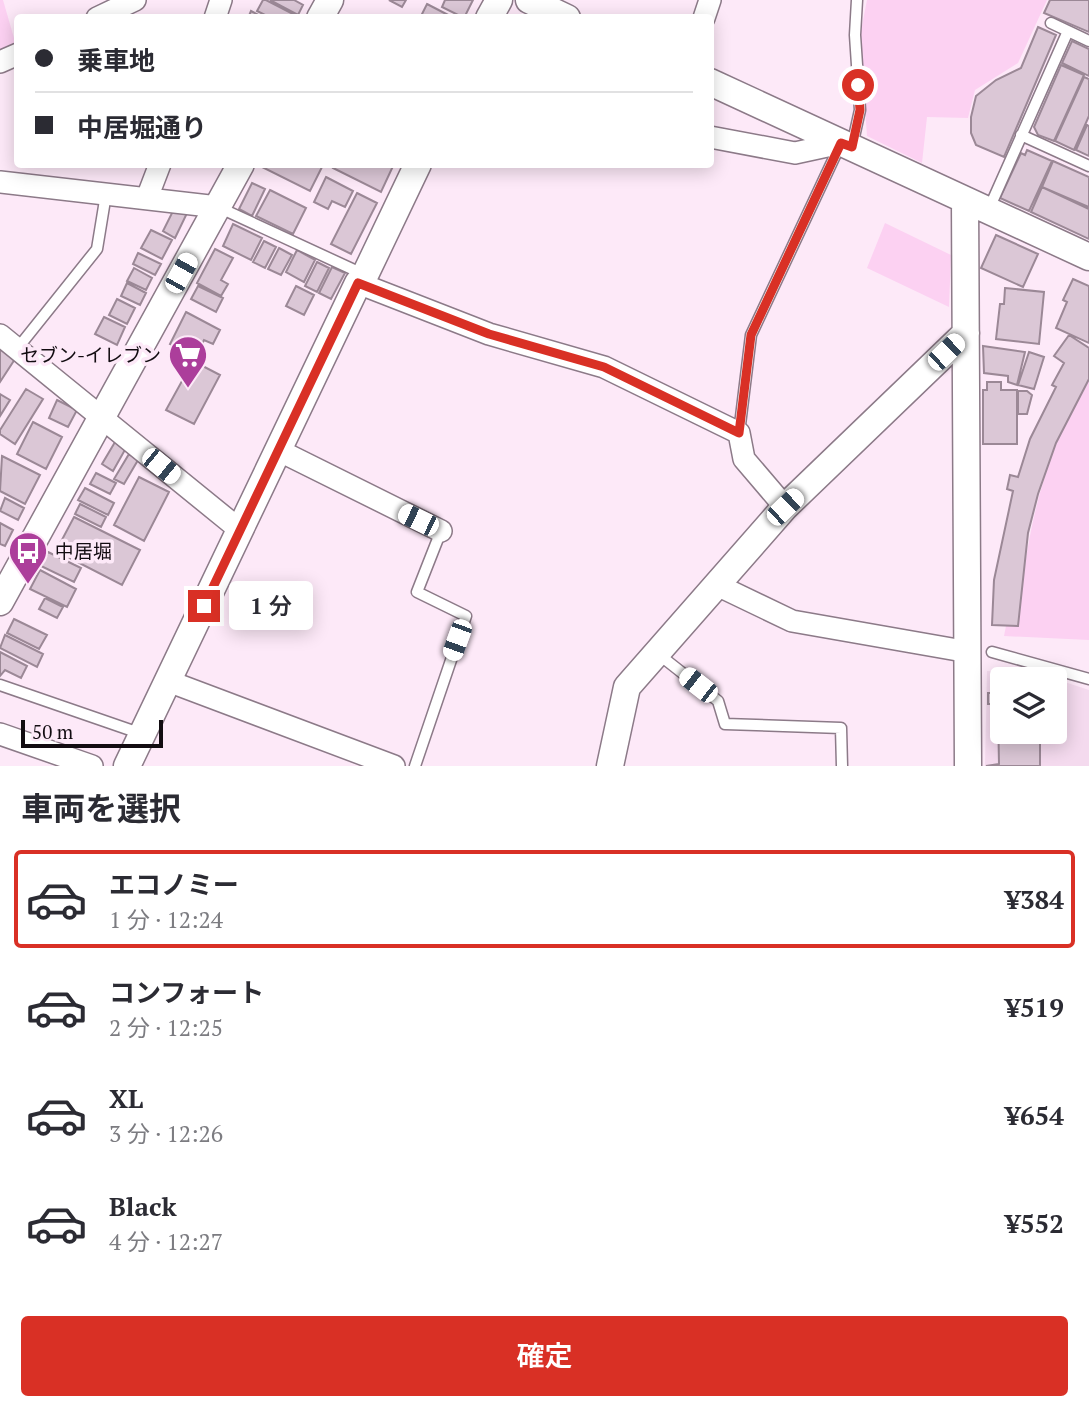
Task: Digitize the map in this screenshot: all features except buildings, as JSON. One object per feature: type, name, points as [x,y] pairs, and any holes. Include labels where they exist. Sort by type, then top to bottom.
[{"type":"street","points":[[109,9],[135,0]]},
{"type":"street","points":[[529,0],[558,14]]},
{"type":"street","points":[[714,84],[1089,257]]},
{"type":"street","points":[[714,138],[795,153],[846,145]]},
{"type":"street","points":[[147,198],[158,168]]},
{"type":"street","points":[[0,602],[239,168]]},
{"type":"street","points":[[127,766],[416,168]]},
{"type":"street","points":[[0,182],[218,207]]},
{"type":"street","points":[[968,766],[980,652],[966,333],[976,206]]},
{"type":"street","points":[[362,279],[489,334],[604,367],[739,433],[744,459],[785,507]]},
{"type":"street","points":[[610,766],[627,687],[785,507],[966,333]]},
{"type":"street","points":[[8,342],[240,530]]},
{"type":"street","points":[[280,451],[441,531]]},
{"type":"street","points":[[717,585],[792,621],[980,652]]},
{"type":"street","points":[[169,681],[394,766]]},
{"type":"street","points":[[0,734],[92,766]]},
{"type":"lane","points":[[739,433],[751,335],[846,145],[860,110],[855,35],[856,2],[842,0]]},
{"type":"lane","points":[[1051,23],[1089,41]]},
{"type":"lane","points":[[976,206],[1021,135],[1068,31]]},
{"type":"lane","points":[[1021,135],[1089,166]]},
{"type":"lane","points":[[8,342],[97,249],[106,194]]},
{"type":"lane","points":[[218,207],[362,279]]},
{"type":"lane","points":[[415,766],[466,616],[416,592],[441,531]]},
{"type":"lane","points":[[980,652],[1089,679]]},
{"type":"lane","points":[[657,653],[718,701],[725,724],[841,728],[842,766]]},
{"type":"lane","points":[[0,685],[142,734]]},
{"type":"shaded area","points":[[0,0],[3,0],[14,46],[0,52]]},
{"type":"shaded area","points":[[867,0],[1047,0],[1018,63],[975,90],[968,118],[927,117],[922,163],[867,136],[860,36]]},
{"type":"shaded area","points":[[885,223],[951,255],[949,307],[867,268]]},
{"type":"shaded area","points":[[1089,379],[1089,640],[1004,636],[1006,626],[1018,626],[1031,529],[1048,468],[1072,409]]},
{"type":"shaded area","points":[[987,671],[990,671],[990,744],[1067,744],[1067,683],[1089,690],[1089,766],[985,766]]},
{"type":"place","name":"セブン-イレブン","points":[[188,389]]},
{"type":"place","name":"中居堀","points":[[28,585]]},
{"type":"route","points":[[204,606],[358,283],[489,334],[604,367],[739,433],[751,335],[841,143],[852,147],[860,110],[858,85]]}]
